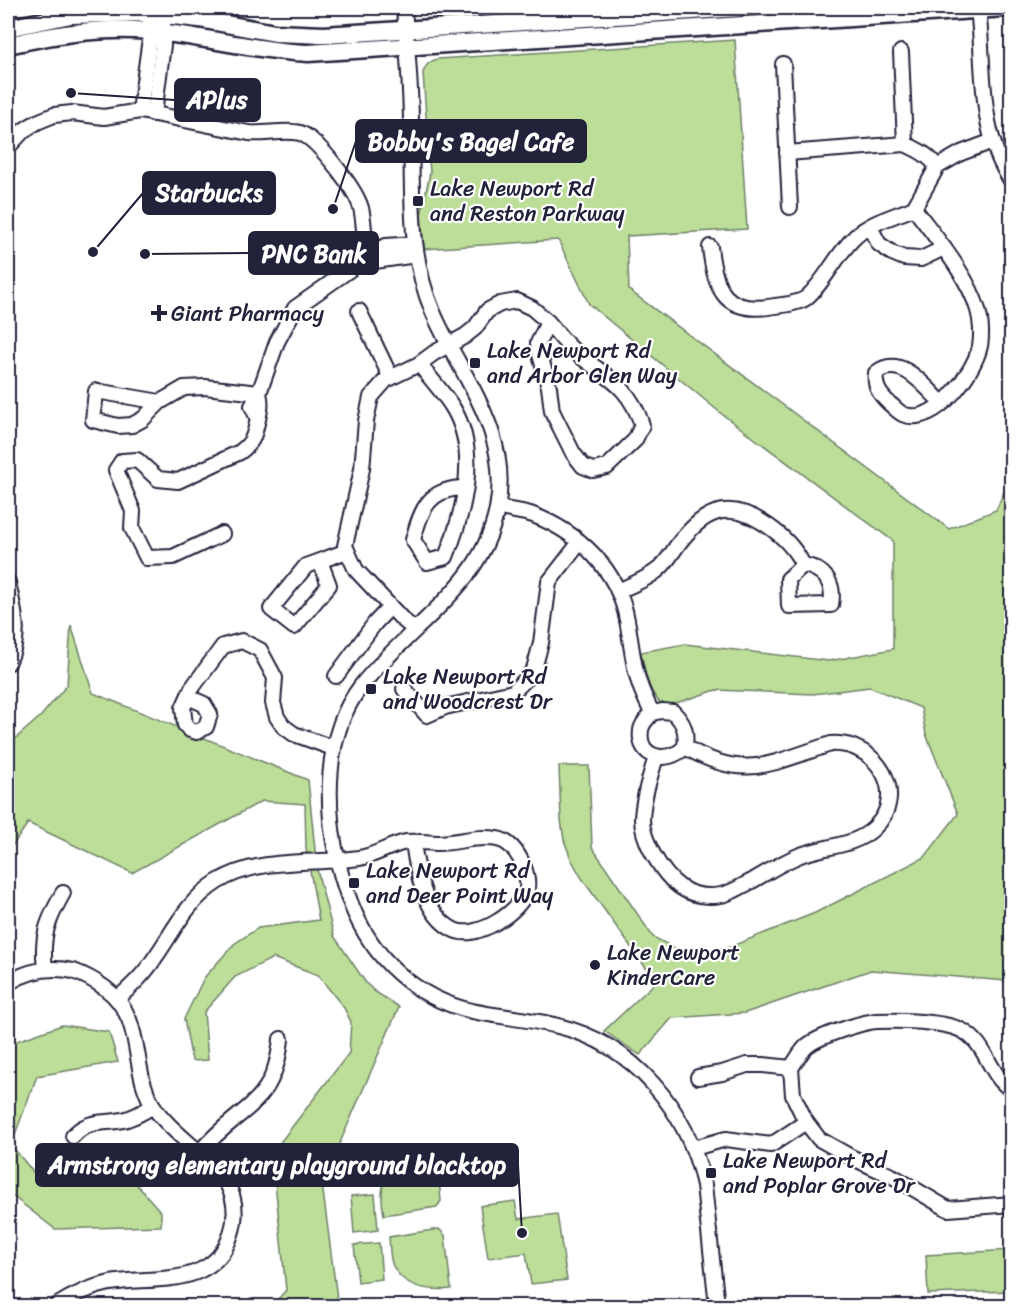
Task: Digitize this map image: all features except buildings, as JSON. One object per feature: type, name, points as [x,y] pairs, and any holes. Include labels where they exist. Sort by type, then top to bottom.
[{"type":"main road","points":[[8,28],[71,15],[154,14],[274,33],[324,35],[739,8]]},
{"type":"main road","points":[[8,45],[76,32],[103,30],[158,32],[282,52],[308,53],[978,8],[1006,8]]},
{"type":"street","points":[[404,8],[408,48],[412,208],[416,250],[429,301],[449,345],[485,411],[494,436],[498,465],[498,507],[484,550],[474,567],[452,596],[415,630],[360,687],[347,710],[333,748],[329,781],[333,836],[345,886],[360,923],[383,958],[411,985],[435,998],[473,1011],[560,1026],[579,1033],[615,1051],[645,1075],[658,1089],[670,1105],[693,1148],[704,1185],[717,1306]]},
{"type":"street","points":[[978,8],[984,98],[993,141],[1011,182]]},
{"type":"street","points":[[147,112],[158,32],[154,14]]},
{"type":"street","points":[[901,52],[905,144]]},
{"type":"street","points":[[783,64],[790,207]]},
{"type":"street","points":[[8,143],[11,144],[28,127],[54,115],[72,113],[110,117],[147,112],[249,133],[293,132],[302,134],[315,142],[359,203],[366,259]]},
{"type":"street","points":[[710,247],[712,270],[717,287],[725,297],[741,307],[762,309],[805,299],[855,236],[870,226],[914,208],[937,167],[961,153],[993,141]]},
{"type":"street","points":[[788,153],[905,144],[932,159],[937,167]]},
{"type":"street","points":[[914,208],[965,281],[978,309],[981,328],[980,347],[962,382],[942,403],[925,416],[904,415],[883,397],[875,384],[876,373],[883,367],[895,366],[904,369],[942,403]]},
{"type":"street","points":[[870,226],[879,244],[904,258],[921,259],[944,248]]},
{"type":"street","points":[[222,534],[173,557],[147,558],[132,528],[133,511],[116,470],[122,461],[136,460],[158,479],[178,481],[247,447],[256,434],[258,419],[252,406],[277,342],[295,308],[366,259],[375,261],[416,250]]},
{"type":"street","points":[[415,630],[356,570],[345,546],[362,469],[366,420],[371,397],[390,378],[419,364],[465,336],[475,328],[487,311],[500,304],[517,300],[532,308],[548,322],[572,349],[621,387],[635,406],[642,425],[635,441],[607,467],[593,470],[583,466],[573,453],[552,411],[549,387],[538,343],[548,322]]},
{"type":"street","points":[[359,311],[390,378]]},
{"type":"street","points":[[419,364],[453,408],[461,426],[467,454],[467,477],[465,488],[454,538],[446,557],[427,562],[418,552],[413,540],[425,505],[435,494],[450,488],[465,488]]},
{"type":"street","points":[[160,402],[184,388],[206,387],[259,393]]},
{"type":"street","points":[[498,507],[531,514],[562,529],[596,556],[606,569],[618,591],[627,618],[638,679],[652,713]]},
{"type":"street","points":[[618,591],[644,580],[660,568],[702,518],[727,510],[751,516],[764,523],[784,538],[797,552],[803,565]]},
{"type":"street","points":[[404,689],[427,715],[445,707],[513,692],[534,669],[549,582],[580,542]]},
{"type":"street","points":[[320,561],[329,585],[294,627],[272,609],[306,566],[347,551]]},
{"type":"street","points":[[8,582],[16,634],[15,648],[8,663]]},
{"type":"street","points":[[336,676],[375,623],[390,607]]},
{"type":"street","points":[[188,697],[223,646],[242,641],[260,650],[274,678],[273,703],[277,717],[283,726],[294,734],[333,748]]},
{"type":"street","points":[[673,712],[680,718],[684,723],[686,734],[685,747],[673,756],[664,758],[656,757],[648,751],[642,741],[641,730],[652,713],[673,712]]},
{"type":"street","points":[[656,757],[644,801],[642,822],[647,843],[670,880],[684,890],[703,896],[722,895],[737,890],[790,860],[813,850],[846,843],[865,835],[875,827],[887,806],[886,776],[880,765],[857,747],[843,743],[831,744],[761,766],[740,768],[706,759],[685,747]]},
{"type":"street","points":[[117,999],[141,977],[188,907],[220,880],[242,871],[265,865],[359,858],[403,843],[413,842],[440,843],[498,838],[512,845],[524,866],[526,891],[519,903],[494,924],[479,932],[465,933],[453,930],[439,918],[422,887],[413,842]]},
{"type":"street","points":[[45,969],[43,951],[45,928],[63,893]]},
{"type":"street","points":[[8,983],[27,973],[45,969],[67,970],[93,979],[117,999],[132,1024],[143,1084],[153,1106],[170,1127],[224,1176],[235,1210],[231,1235],[222,1252],[203,1269],[180,1278],[128,1281],[93,1288],[75,1294],[56,1306]]},
{"type":"street","points":[[1011,1090],[993,1072],[987,1055],[978,1042],[962,1030],[940,1024],[875,1021],[839,1031],[808,1045],[791,1068],[793,1095],[806,1122],[819,1139],[894,1177],[948,1209],[1011,1203]]},
{"type":"street","points":[[199,1153],[218,1131],[246,1111],[264,1093],[276,1068],[281,1039]]},
{"type":"street","points":[[698,1077],[722,1073],[747,1065],[791,1068]]},
{"type":"street","points":[[73,1136],[86,1125],[124,1120],[153,1106]]},
{"type":"street","points":[[693,1148],[726,1139],[771,1145],[806,1122]]},
{"type":"green space","points":[[735,40],[747,229],[627,236],[629,290],[949,529],[996,510],[1011,476],[1011,988],[1007,981],[871,970],[745,1013],[672,1018],[640,1055],[604,1031],[656,982],[583,880],[571,859],[564,840],[561,820],[559,766],[589,766],[592,847],[653,937],[697,960],[815,913],[925,857],[958,814],[926,734],[921,708],[870,687],[813,694],[716,690],[667,706],[656,698],[649,684],[641,652],[685,644],[829,661],[893,649],[893,541],[723,415],[589,304],[558,240],[424,249],[421,215],[430,173],[423,73],[428,64],[437,59]]},
{"type":"green space","points":[[71,625],[93,693],[308,780],[317,870],[334,936],[366,983],[399,1007],[322,1184],[338,1306],[272,1306],[286,1290],[272,1153],[349,1053],[351,1022],[344,1008],[318,975],[273,958],[235,977],[204,1012],[208,1060],[192,1061],[184,1019],[204,978],[234,944],[258,928],[319,920],[306,849],[305,804],[262,801],[132,873],[28,823],[8,852],[8,745],[41,716],[67,685]]},
{"type":"green space","points":[[62,1025],[109,1032],[118,1062],[37,1076],[11,1145],[38,1178],[123,1169],[161,1212],[161,1226],[55,1229],[8,1195],[8,1048],[11,1043]]},
{"type":"green space","points":[[436,1147],[441,1201],[437,1207],[384,1215],[383,1187],[386,1176],[392,1168],[400,1160],[410,1155]]},
{"type":"green space","points":[[375,1194],[378,1230],[354,1233],[351,1196]]},
{"type":"green space","points":[[515,1201],[518,1219],[557,1214],[567,1280],[531,1284],[526,1253],[488,1258],[480,1206]]},
{"type":"green space","points":[[439,1229],[445,1235],[451,1289],[426,1288],[410,1283],[393,1266],[389,1237]]},
{"type":"green space","points":[[379,1243],[382,1279],[358,1282],[354,1245]]},
{"type":"green space","points":[[1011,1250],[1011,1291],[928,1294],[926,1255]]},
{"type":"place","name":"APlus","points":[[71,93]]},
{"type":"place","name":"Lake Newport Rd and Reston Parkway","points":[[418,201]]},
{"type":"place","name":"Bobby's Bagel Cafe","points":[[333,209]]},
{"type":"place","name":"Starbucks","points":[[93,252]]},
{"type":"place","name":"PNC Bank","points":[[145,254]]},
{"type":"place","name":"Giant Pharmacy","points":[[159,313]]},
{"type":"place","name":"Lake Newport Rd and Arbor Glen Way","points":[[475,363]]},
{"type":"place","name":"Lake Newport Rd and Woodcrest Dr","points":[[371,689]]},
{"type":"place","name":"Lake Newport Rd and Deer Point Way","points":[[354,883]]},
{"type":"place","name":"Lake Newport KinderCare","points":[[595,965]]},
{"type":"place","name":"Lake Newport Rd and Poplar Grove Dr","points":[[711,1173]]},
{"type":"place","name":"Armstrong elementary playground blacktop","points":[[522,1233]]}]
